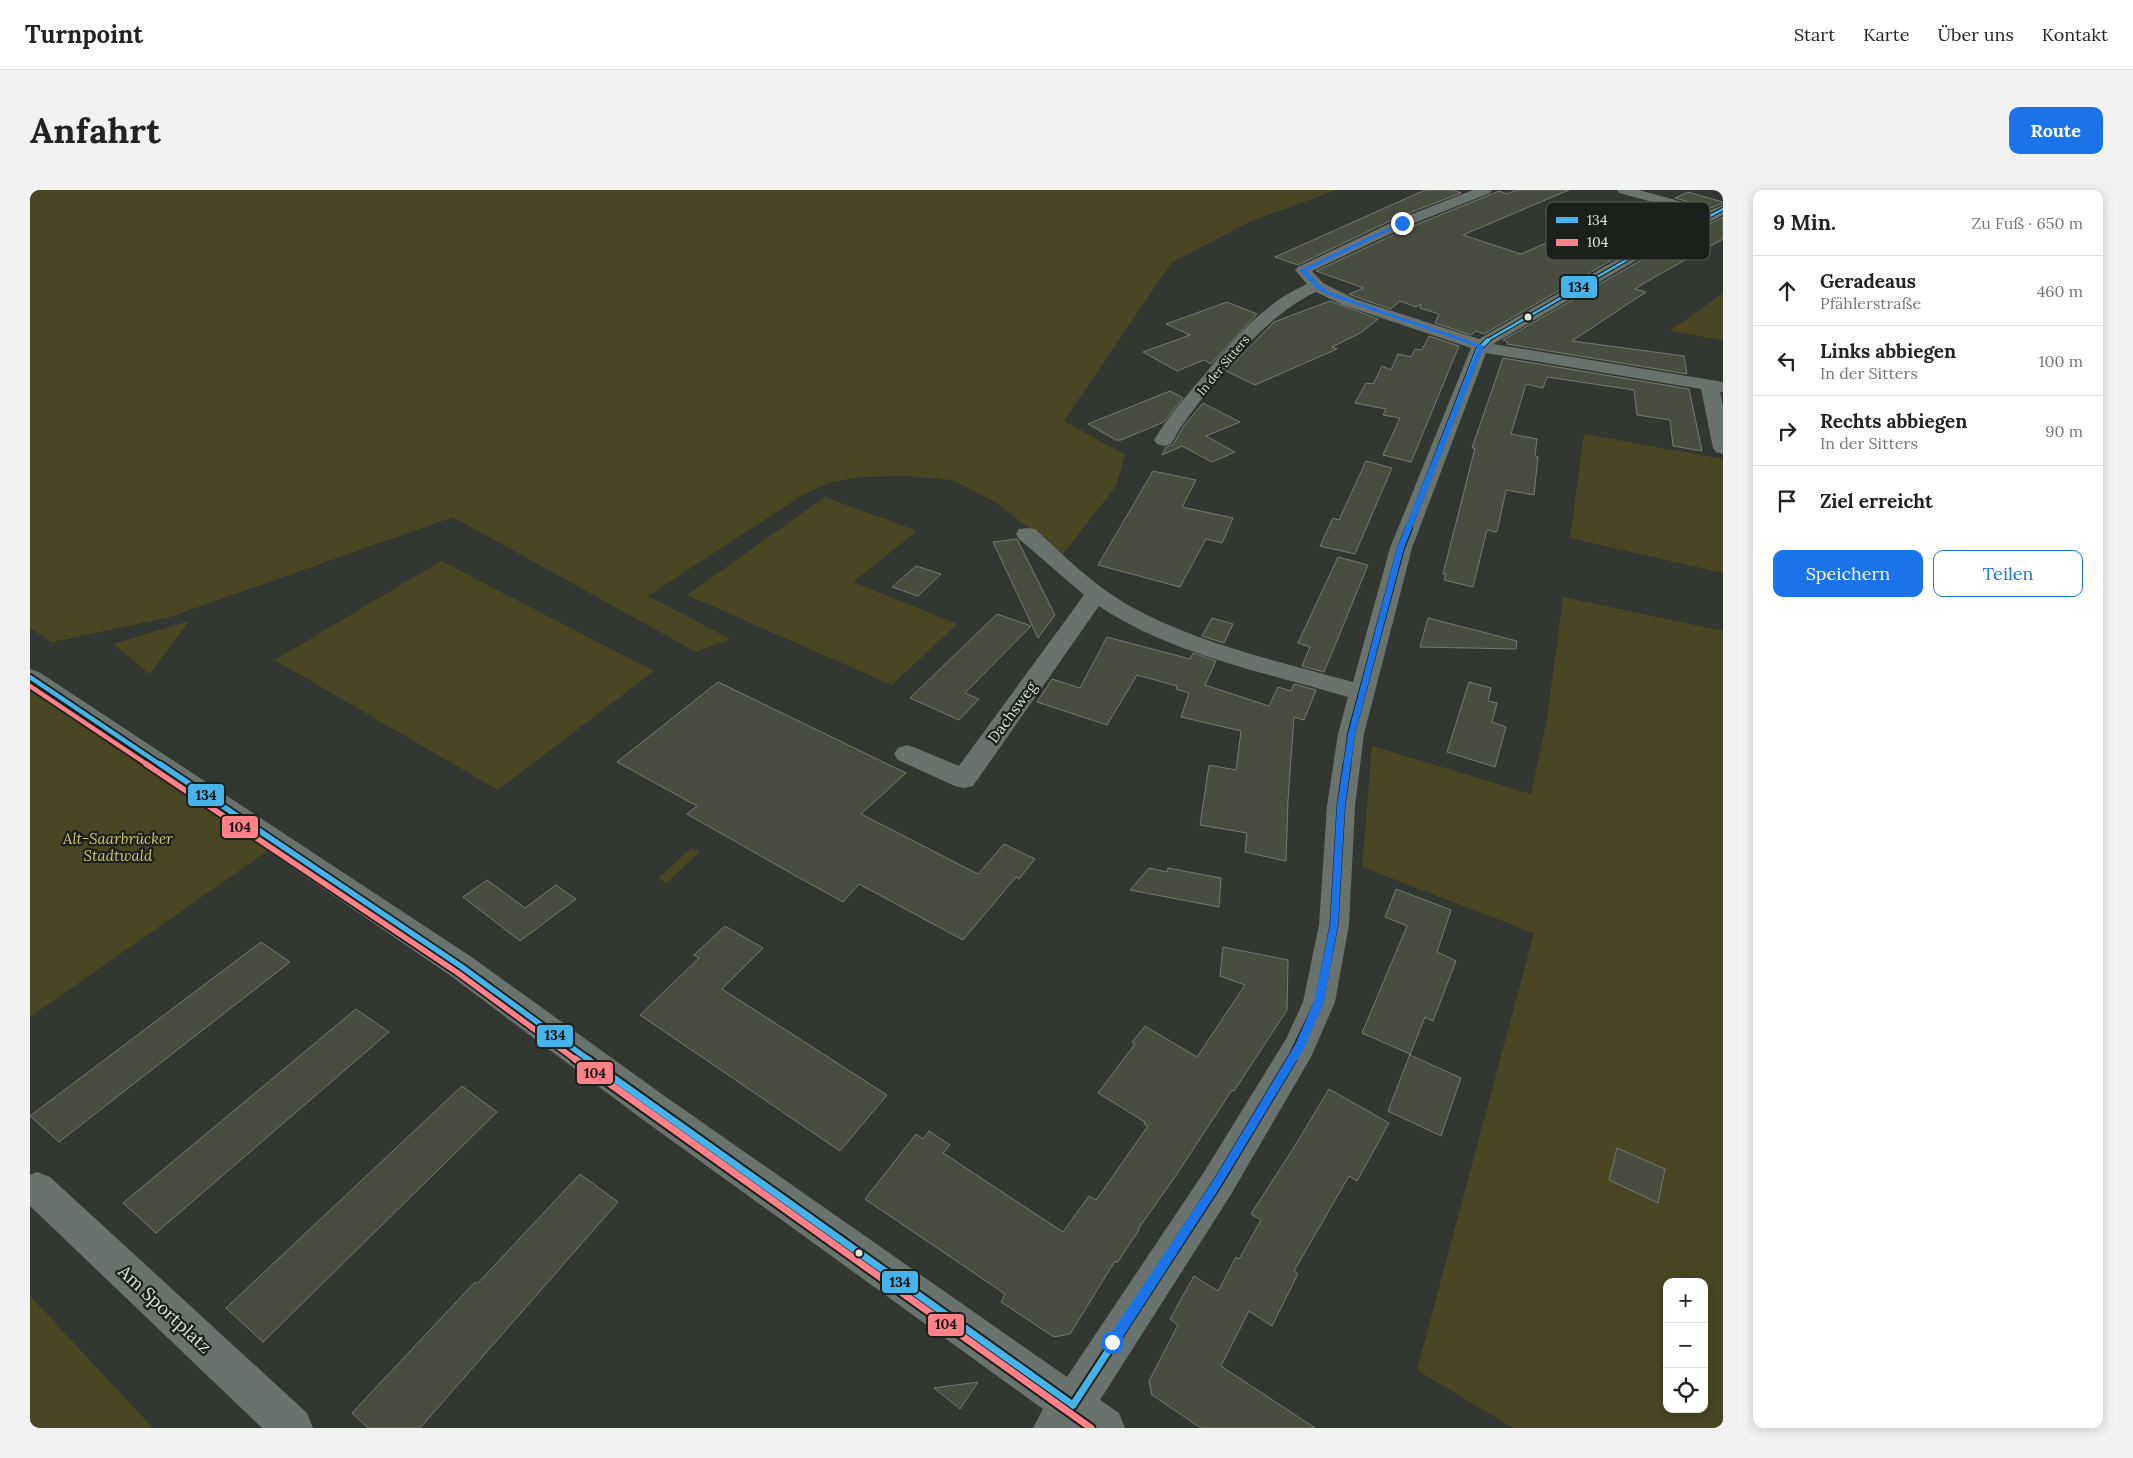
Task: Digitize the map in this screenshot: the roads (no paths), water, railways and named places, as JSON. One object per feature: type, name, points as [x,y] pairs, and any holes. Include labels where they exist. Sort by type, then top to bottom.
[{"type":"street","points":[[1485,190],[1402,223],[1303,270],[1317,286],[1349,302],[1481,346],[1716,385],[1723,448]]},
{"type":"street","points":[[1624,190],[1675,202]]},
{"type":"street","points":[[1063,1416],[1217,1184],[1299,1047],[1319,1002],[1334,925],[1341,806],[1351,734],[1401,548],[1481,346],[1486,341],[1627,260]]},
{"type":"street","name":"In der Sitters","points":[[1164,440],[1173,424],[1246,336],[1294,296],[1317,286]]},
{"type":"street","points":[[1027,534],[1096,594],[1127,614],[1186,640],[1362,692]]},
{"type":"street","name":"Dachsweg","points":[[907,754],[964,779],[1096,594]]},
{"type":"street","points":[[30,677],[298,855],[462,967],[662,1114],[1063,1416],[1104,1428]]},
{"type":"street","name":"Am Sportplatz","points":[[37,1190],[292,1428]]},
{"type":"park label","name":"Alt-Saarbrücker Stadtwald","points":[[118,846]]}]
